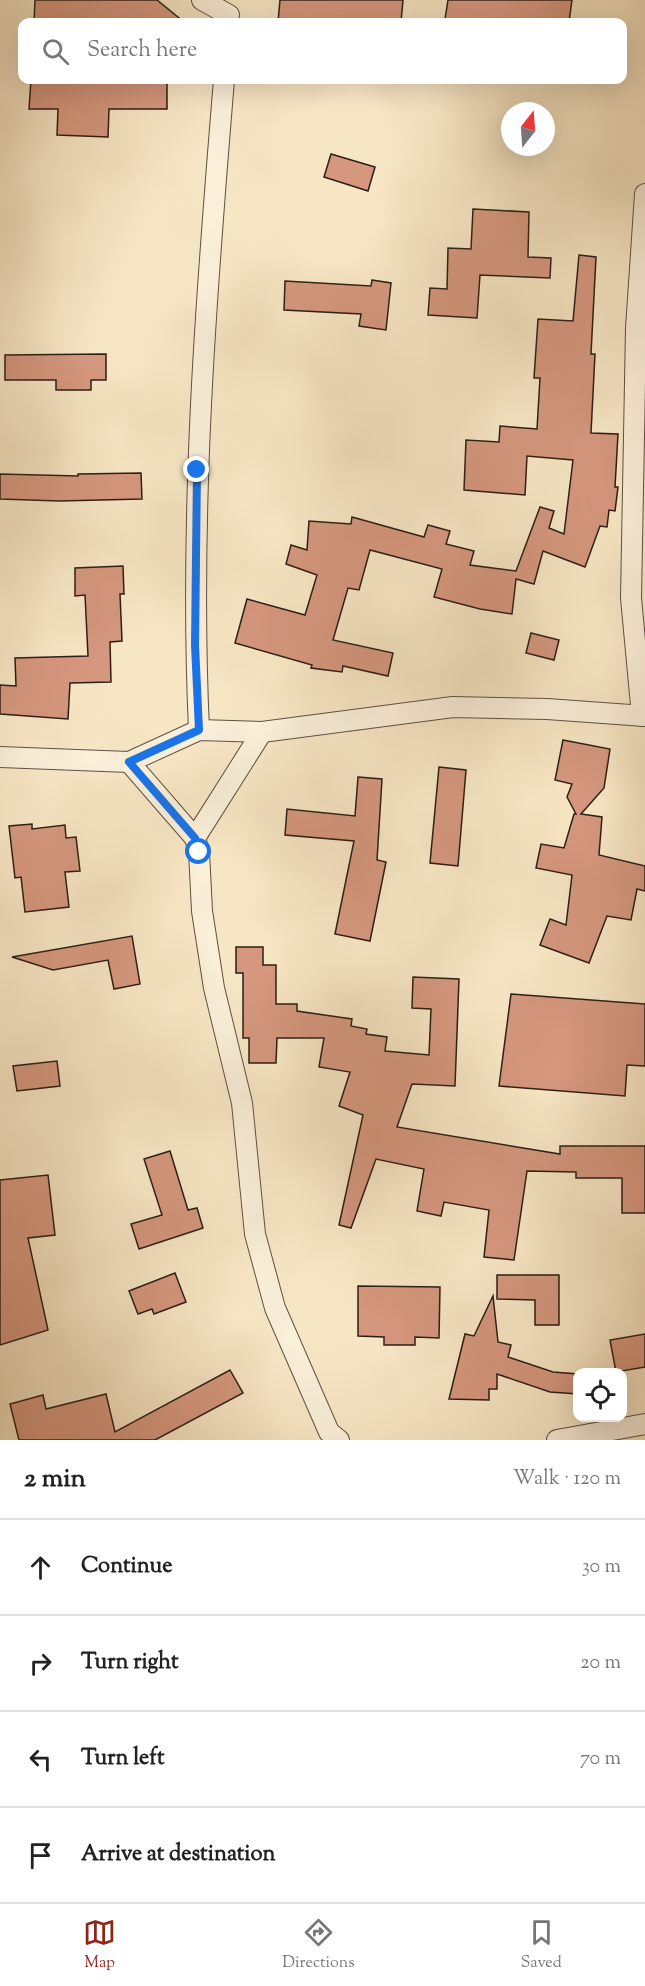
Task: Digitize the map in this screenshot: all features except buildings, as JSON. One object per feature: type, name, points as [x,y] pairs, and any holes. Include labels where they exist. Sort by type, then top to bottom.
[{"type":"street","points":[[202,0],[229,13]]},
{"type":"street","points":[[199,730],[195,645],[197,470],[210,240],[224,84]]},
{"type":"street","points":[[0,758],[129,762],[199,730],[262,732],[453,707],[547,709],[643,716],[631,598],[636,328],[645,195]]},
{"type":"street","points":[[195,838],[262,732]]},
{"type":"street","points":[[129,762],[195,838],[199,852],[202,911],[214,988],[242,1103],[255,1234],[276,1308],[329,1432],[339,1440]]},
{"type":"street","points":[[556,1440],[645,1424]]},
{"type":"route","points":[[197,470],[195,645],[199,730],[129,762],[195,838],[199,852]]}]
